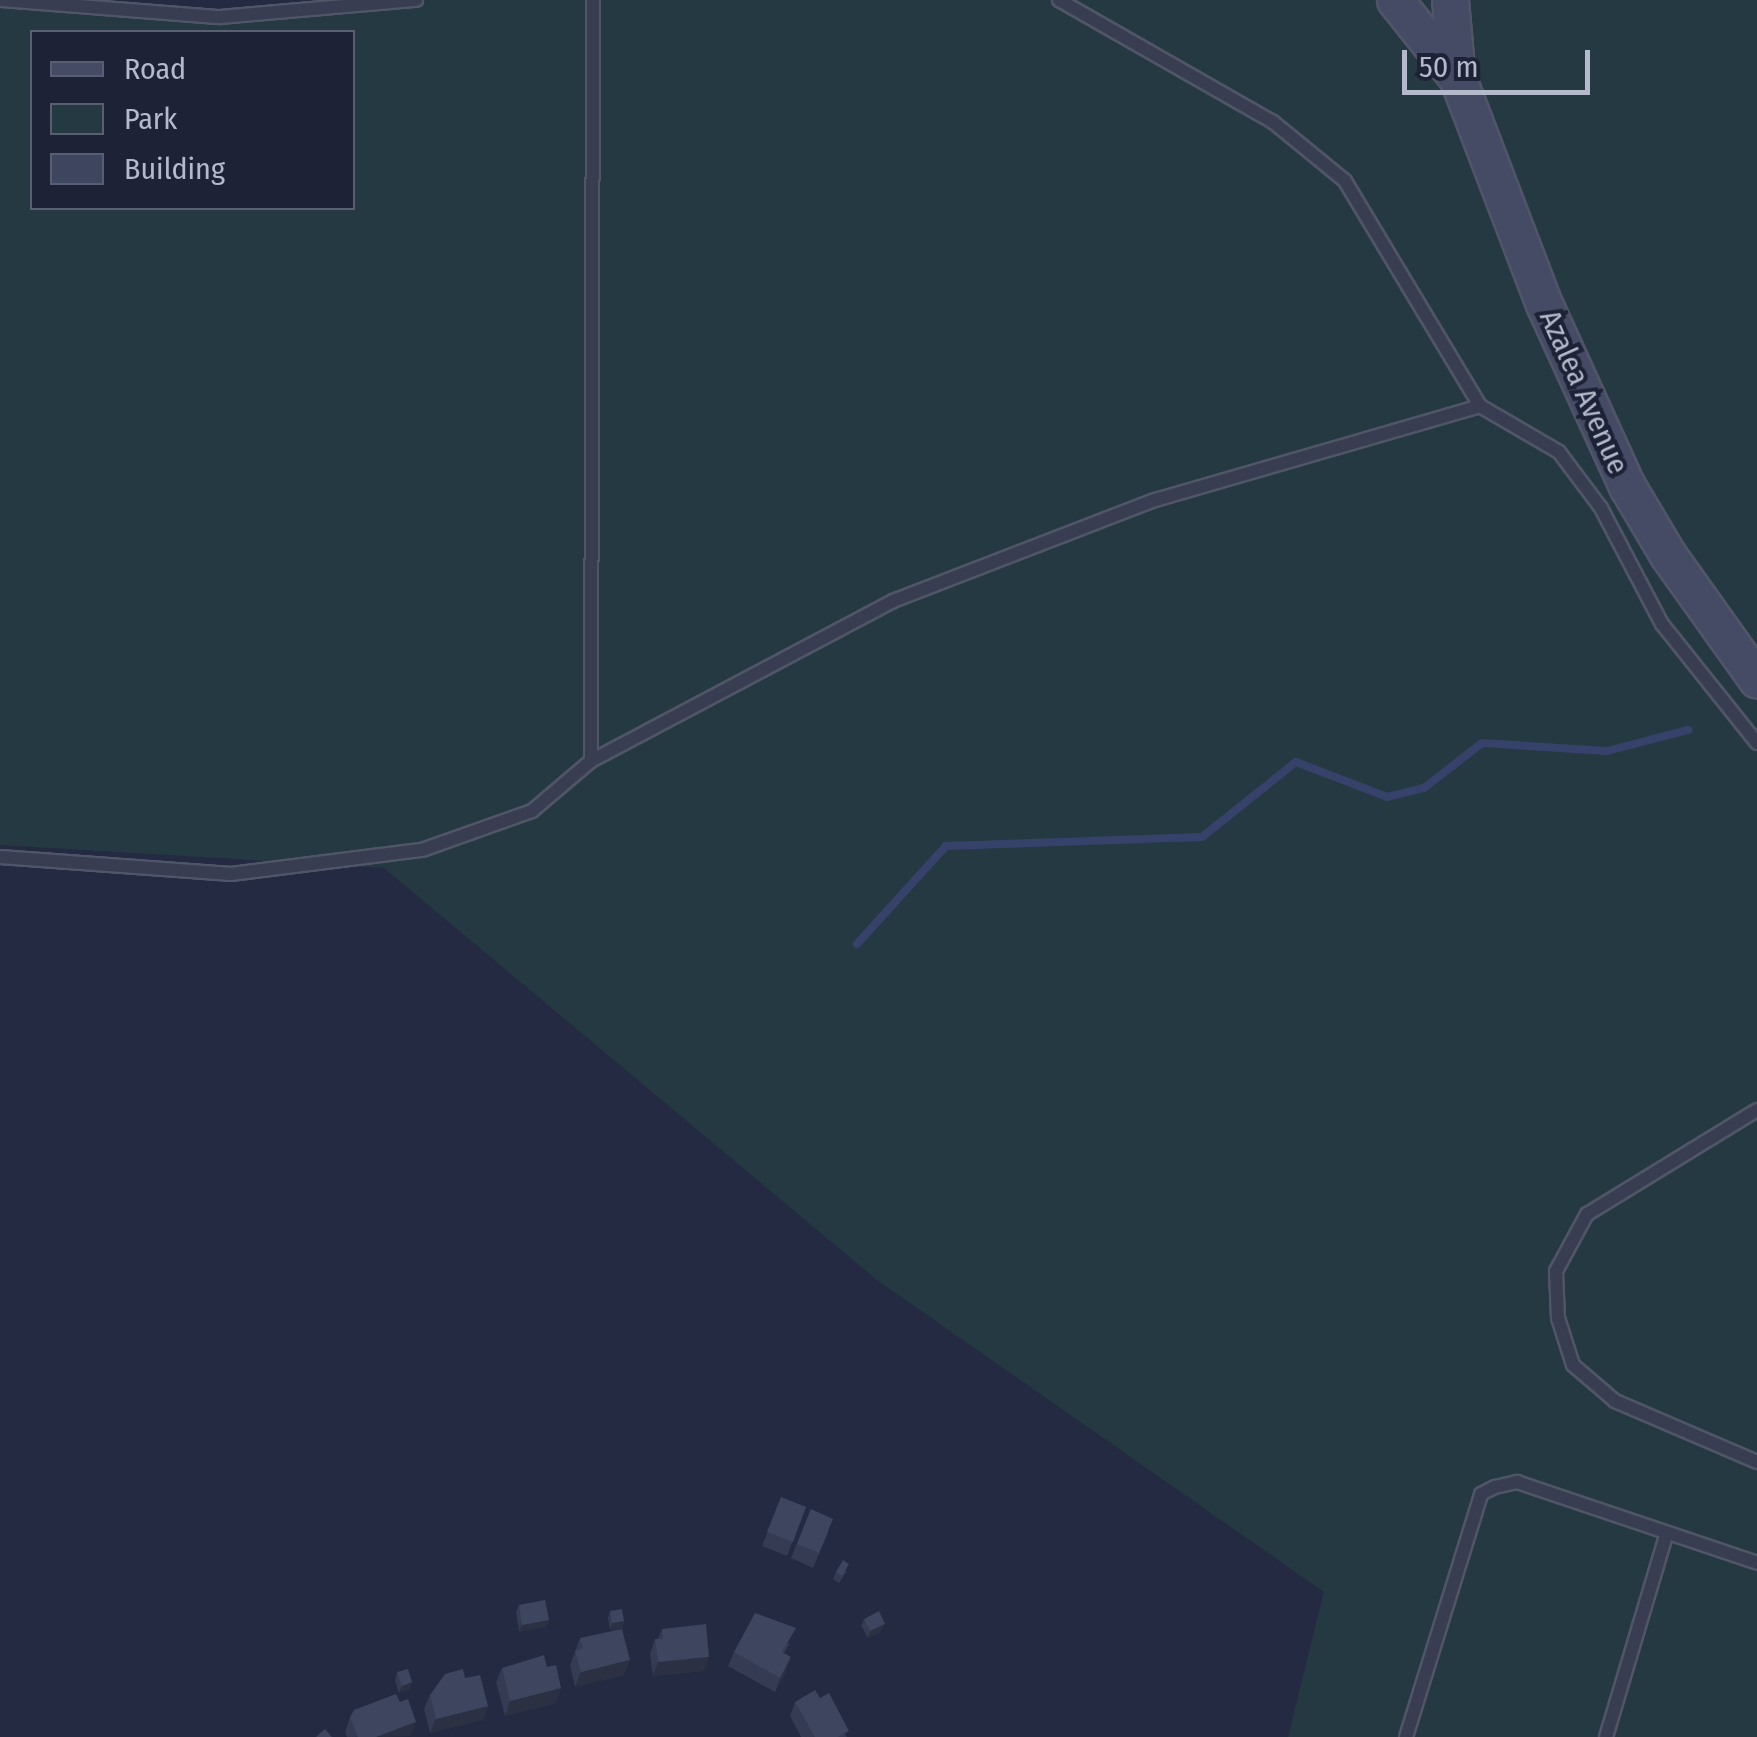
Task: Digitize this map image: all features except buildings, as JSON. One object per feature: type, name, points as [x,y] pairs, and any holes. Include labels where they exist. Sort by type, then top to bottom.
[{"type":"street","name":"Azalea Avenue","points":[[1395,0],[1458,79]]},
{"type":"street","name":"Azalea Avenue","points":[[1450,0],[1458,79],[1544,304],[1627,486],[1668,556],[1757,680]]},
{"type":"lane","points":[[2,0],[220,18],[416,0]]},
{"type":"lane","points":[[591,760],[593,0]]},
{"type":"lane","points":[[1059,0],[1273,122],[1344,182],[1480,406],[1559,452],[1601,508],[1662,624],[1757,744]]},
{"type":"lane","points":[[0,857],[231,874],[422,850],[532,811],[591,760],[894,601],[1155,500],[1480,406]]},
{"type":"lane","points":[[1757,1110],[1587,1214],[1556,1271],[1558,1318],[1572,1364],[1615,1401],[1757,1462]]},
{"type":"lane","points":[[1406,1737],[1481,1494],[1517,1482],[1757,1563]]},
{"type":"lane","points":[[1606,1737],[1667,1533]]},
{"type":"green space","points":[[0,0],[220,17],[416,0],[1757,0],[1757,1737],[1288,1737],[1324,1592],[877,1280],[384,868],[0,845]]},
{"type":"waterway","points":[[857,944],[946,846],[1202,837],[1296,762],[1387,797],[1424,788],[1482,743],[1607,751],[1688,730]]}]
